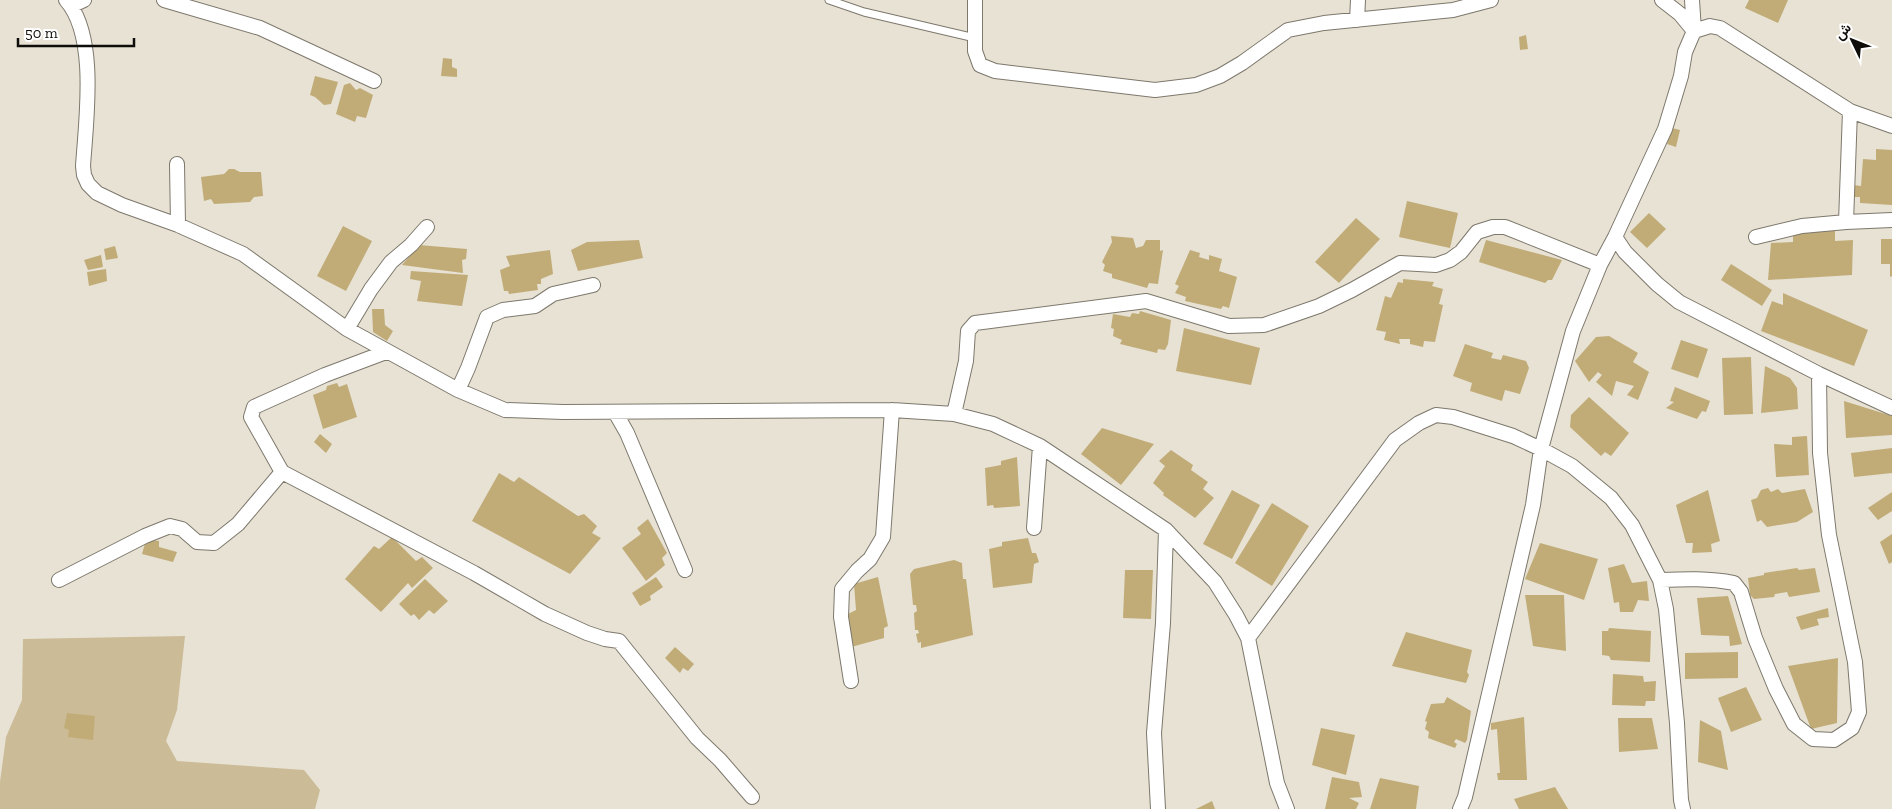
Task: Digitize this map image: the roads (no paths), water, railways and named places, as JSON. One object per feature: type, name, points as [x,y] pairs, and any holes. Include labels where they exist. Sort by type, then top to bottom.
[{"type":"street","points":[[164,0],[260,28],[374,82]]},
{"type":"street","points":[[975,0],[975,51],[980,65],[995,71],[1155,90],[1196,85],[1220,76],[1242,63],[1288,30],[1324,23],[1452,10],[1490,0]]},
{"type":"street","points":[[1356,20],[1358,0]]},
{"type":"street","points":[[1662,0],[1680,14],[1694,31]]},
{"type":"street","points":[[1474,809],[1463,803],[1533,505],[1541,449],[1573,331],[1600,264],[1615,237],[1666,129],[1681,76],[1685,52],[1694,31],[1692,0]]},
{"type":"street","points":[[74,2],[83,31],[86,51],[87,87],[84,175],[88,184],[98,193],[122,205],[178,225],[244,254],[347,329],[458,390],[505,410],[615,412],[892,410],[954,414],[993,424],[1040,446],[1166,530],[1215,582],[1248,638],[1278,783],[1287,809]]},
{"type":"street","points":[[1694,31],[1710,26],[1720,28],[1850,111],[1892,126]]},
{"type":"street","points":[[1846,222],[1850,111]]},
{"type":"street","points":[[177,164],[178,225]]},
{"type":"street","points":[[1756,237],[1802,226],[1892,220]]},
{"type":"street","points":[[347,329],[371,289],[391,262],[427,227]]},
{"type":"street","points":[[954,414],[966,361],[968,331],[975,323],[1146,301],[1229,326],[1264,325],[1319,306],[1400,264],[1436,265],[1450,260],[1461,252],[1477,232],[1493,227],[1505,227],[1600,264]]},
{"type":"street","points":[[1615,237],[1625,252],[1657,284],[1679,302],[1819,374],[1892,408]]},
{"type":"street","points":[[458,390],[487,317],[503,310],[535,306],[553,294],[593,285]]},
{"type":"street","points":[[386,352],[324,375],[254,407],[251,418],[282,472],[474,573],[545,614],[587,633],[605,639],[619,640],[698,738],[752,797]]},
{"type":"street","points":[[1660,580],[1697,578],[1716,579],[1734,583],[1741,592],[1755,638],[1776,689],[1794,724],[1813,739],[1834,740],[1852,728],[1859,712],[1855,662],[1830,535],[1820,453],[1819,374]]},
{"type":"street","points":[[851,681],[841,617],[842,589],[870,559],[883,537],[892,410]]},
{"type":"street","points":[[615,412],[627,433],[684,570]]},
{"type":"street","points":[[1248,638],[1395,440],[1419,423],[1436,415],[1453,416],[1513,436],[1572,466],[1611,498],[1632,525],[1660,580],[1666,609],[1683,809]]},
{"type":"street","points":[[1034,528],[1040,446]]},
{"type":"street","points":[[59,580],[145,536],[170,526],[182,529],[197,542],[214,543],[238,524],[282,472]]},
{"type":"street","points":[[1158,809],[1154,733],[1163,622],[1166,530]]},
{"type":"lane","points":[[829,0],[864,12],[975,38]]}]
